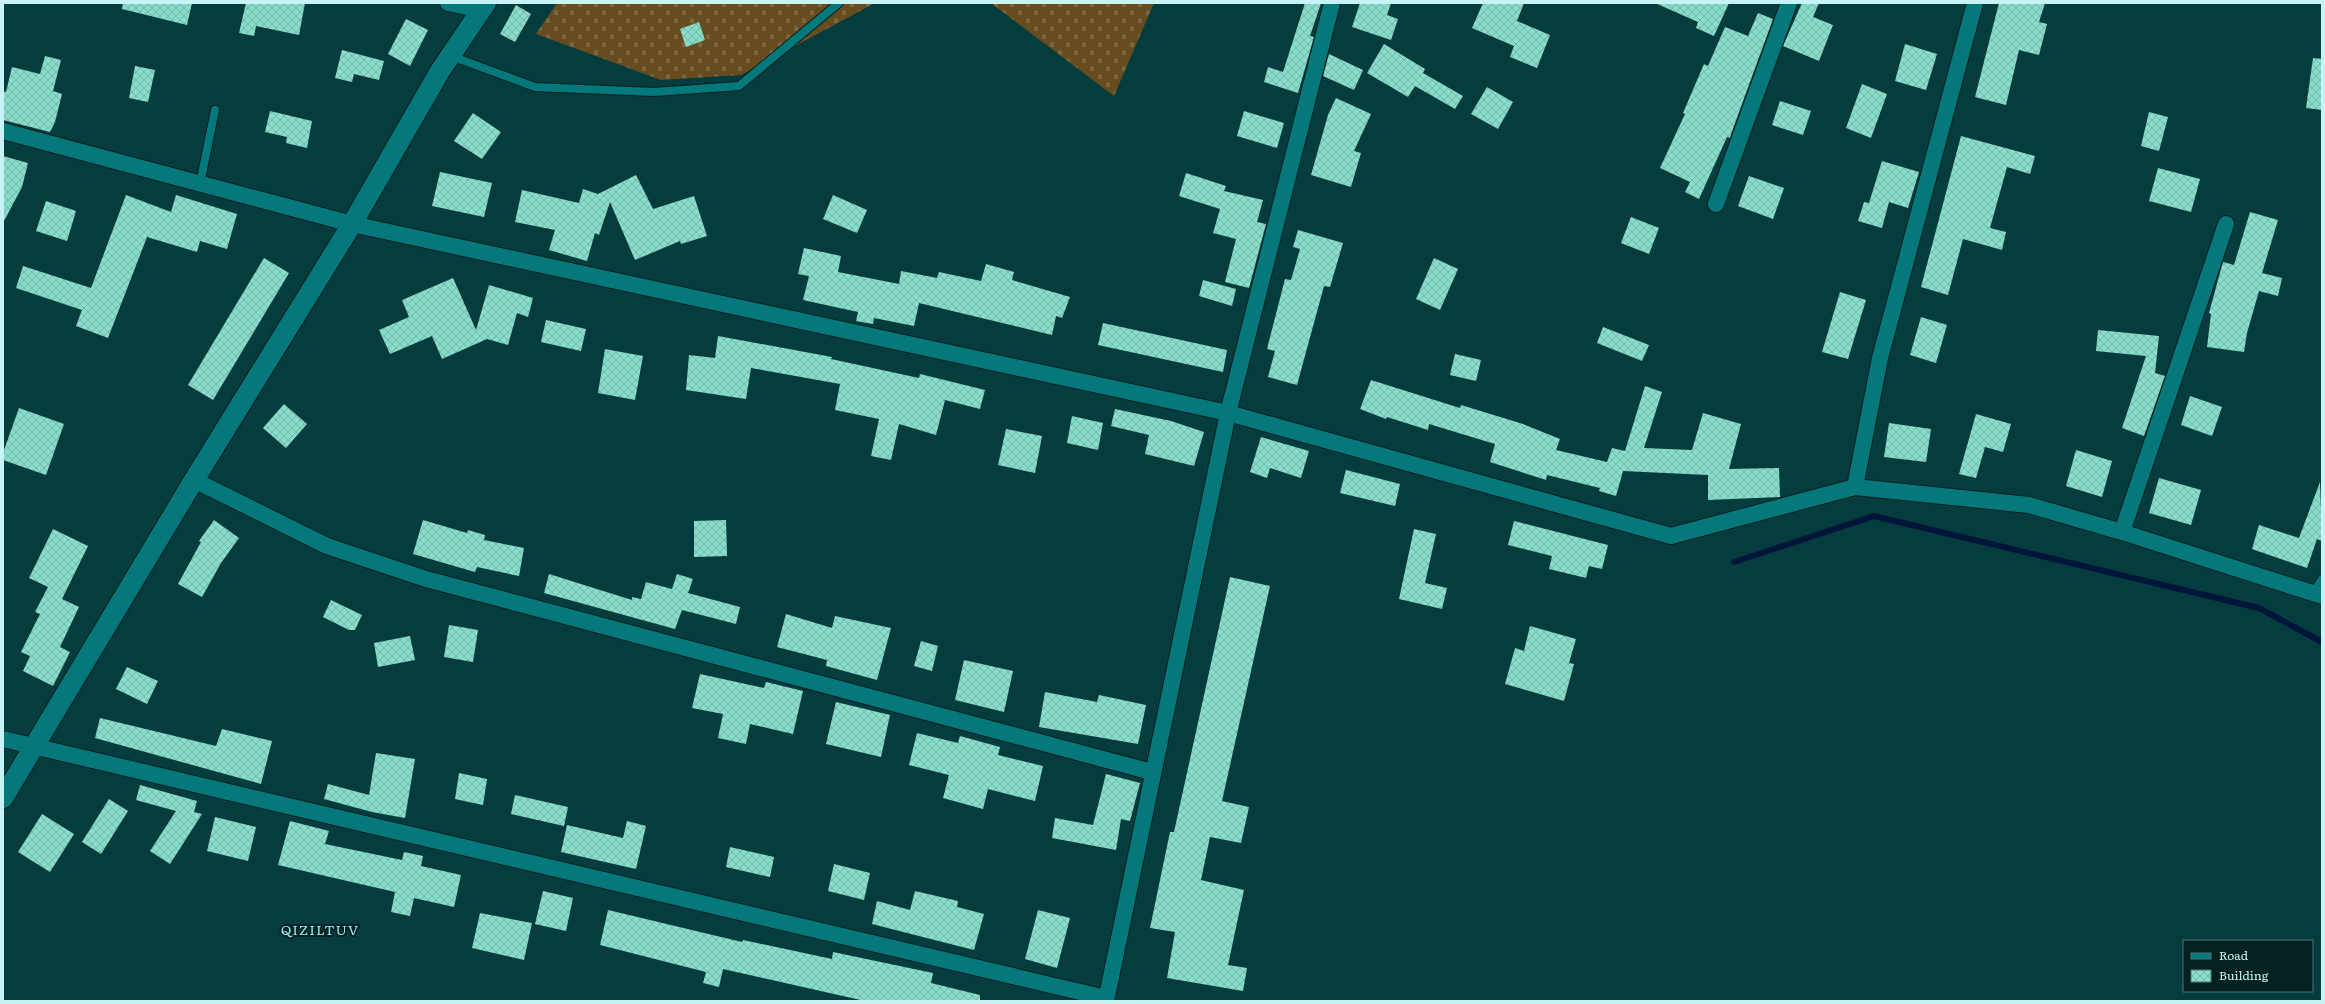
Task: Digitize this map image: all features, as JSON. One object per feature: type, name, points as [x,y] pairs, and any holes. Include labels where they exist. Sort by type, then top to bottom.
[{"type":"street","points":[[3,798],[194,480],[352,224],[450,56],[483,7],[448,3]]},
{"type":"street","points":[[3,739],[1106,1000],[1152,772],[1228,413],[1332,3]]},
{"type":"street","points":[[1716,204],[1789,3]]},
{"type":"street","points":[[1855,487],[1880,358],[1975,3]]},
{"type":"street","points":[[3,131],[352,224],[1228,413],[1671,536],[1855,487],[2029,505],[2122,532],[2317,595]]},
{"type":"street","points":[[2122,532],[2226,224]]},
{"type":"street","points":[[194,480],[327,546],[426,579],[1152,772]]},
{"type":"lane","points":[[450,56],[535,87],[654,92],[739,86],[839,3]]},
{"type":"lane","points":[[200,184],[216,110]]},
{"type":"lane","points":[[2317,595],[2322,579]]},
{"type":"green space","points":[[557,3],[875,3],[741,75],[661,80],[536,34]]},
{"type":"green space","points":[[970,3],[1154,3],[1114,96],[992,4]]},
{"type":"building","points":[[123,3],[192,3],[187,25],[122,9]]},
{"type":"building","points":[[246,3],[305,3],[299,35],[256,26],[254,36],[239,33]]},
{"type":"building","points":[[1305,3],[1321,3],[1310,36],[1314,37],[1298,93],[1264,82],[1268,67],[1283,72]]},
{"type":"building","points":[[1360,3],[1391,3],[1387,15],[1398,19],[1391,40],[1352,27]]},
{"type":"building","points":[[1483,3],[1524,3],[1517,21],[1550,35],[1537,68],[1510,57],[1514,46],[1472,28]]},
{"type":"building","points":[[1655,3],[1729,3],[1714,36],[1696,28],[1698,22]]},
{"type":"building","points":[[1802,3],[1819,3],[1813,17],[1833,25],[1819,61],[1783,46]]},
{"type":"building","points":[[1999,3],[2045,3],[2039,22],[2047,24],[2039,55],[2019,50],[2006,105],[1975,97]]},
{"type":"building","points":[[516,5],[531,14],[515,42],[500,34]]},
{"type":"building","points":[[1758,13],[1773,19],[1730,138],[1727,137],[1699,199],[1685,192],[1690,182],[1660,168],[1685,114],[1683,113],[1704,64],[1708,66],[1725,27],[1748,36]]},
{"type":"building","points":[[406,19],[428,30],[410,66],[388,54]]},
{"type":"building","points":[[699,22],[705,40],[686,47],[680,29]]},
{"type":"building","points":[[1384,44],[1425,69],[1423,73],[1463,96],[1455,109],[1415,86],[1408,97],[1367,73]]},
{"type":"building","points":[[1905,44],[1937,54],[1926,90],[1895,81]]},
{"type":"building","points":[[342,50],[384,61],[379,80],[354,74],[352,82],[335,78]]},
{"type":"building","points":[[1329,54],[1363,70],[1354,90],[1323,76]]},
{"type":"building","points":[[45,56],[61,60],[53,91],[62,94],[55,122],[50,132],[3,120],[3,91],[6,92],[12,67],[40,74]]},
{"type":"building","points":[[2313,58],[2322,59],[2322,110],[2306,108]]},
{"type":"building","points":[[135,66],[155,70],[148,102],[129,98]]},
{"type":"building","points":[[1862,84],[1887,94],[1871,138],[1846,128]]},
{"type":"building","points":[[1487,87],[1513,102],[1498,129],[1471,114]]},
{"type":"building","points":[[1336,98],[1371,114],[1354,151],[1361,153],[1351,187],[1311,175],[1328,115]]},
{"type":"building","points":[[1780,101],[1811,111],[1803,135],[1772,125]]},
{"type":"building","points":[[270,111],[312,121],[307,148],[286,143],[287,137],[265,132]]},
{"type":"building","points":[[1244,111],[1284,123],[1277,148],[1237,136]]},
{"type":"building","points":[[2149,112],[2168,117],[2159,151],[2141,146]]},
{"type":"building","points":[[473,113],[501,132],[482,159],[454,141]]},
{"type":"building","points":[[1961,136],[2035,156],[2030,174],[2007,167],[1990,228],[2006,232],[2002,250],[1963,239],[1948,295],[1921,287]]},
{"type":"building","points":[[3,156],[28,163],[22,187],[3,223]]},
{"type":"building","points":[[1882,161],[1919,172],[1908,208],[1889,202],[1882,228],[1858,221],[1864,202],[1869,203]]},
{"type":"building","points":[[2158,168],[2200,179],[2191,212],[2149,201]]},
{"type":"building","points":[[440,172],[492,183],[484,217],[432,206]]},
{"type":"building","points":[[1186,173],[1226,186],[1224,191],[1263,200],[1257,222],[1266,224],[1249,288],[1225,282],[1236,239],[1213,233],[1220,209],[1179,196]]},
{"type":"building","points":[[636,175],[653,209],[694,196],[707,236],[681,244],[680,241],[635,260],[610,202],[599,235],[595,233],[587,261],[549,250],[555,230],[515,222],[522,190],[579,203],[583,189],[598,194]]},
{"type":"building","points":[[1749,176],[1784,188],[1773,219],[1738,206]]},
{"type":"building","points":[[126,195],[171,212],[176,195],[237,214],[227,249],[200,241],[197,252],[147,237],[108,338],[76,326],[82,310],[16,288],[23,266],[91,288]]},
{"type":"building","points":[[833,195],[867,210],[857,233],[823,219]]},
{"type":"building","points":[[46,201],[76,211],[67,241],[36,231]]},
{"type":"building","points":[[2250,212],[2278,220],[2262,273],[2282,278],[2278,296],[2259,291],[2247,333],[2244,352],[2207,347],[2211,314],[2209,313],[2223,262],[2234,265]]},
{"type":"building","points":[[1631,217],[1659,228],[1649,254],[1621,243]]},
{"type":"building","points":[[1298,230],[1343,243],[1330,287],[1324,286],[1297,385],[1268,377],[1275,351],[1267,349],[1285,279],[1291,280],[1300,249],[1293,247]]},
{"type":"building","points":[[804,248],[841,256],[838,272],[899,284],[901,271],[937,278],[939,272],[981,281],[986,264],[1014,272],[1012,280],[1070,297],[1062,318],[1056,316],[1052,335],[919,303],[914,326],[874,318],[873,324],[856,321],[858,312],[803,300],[809,276],[798,274]]},
{"type":"building","points":[[264,258],[289,273],[213,400],[188,385]]},
{"type":"building","points":[[1434,258],[1458,269],[1440,310],[1416,299]]},
{"type":"building","points":[[453,278],[476,330],[489,285],[533,298],[528,317],[517,313],[508,345],[487,339],[442,359],[432,336],[390,354],[379,330],[409,317],[402,300]]},
{"type":"building","points":[[1203,280],[1236,289],[1232,306],[1199,296]]},
{"type":"building","points":[[1840,292],[1866,300],[1848,359],[1822,352]]},
{"type":"building","points":[[1921,317],[1947,325],[1936,363],[1910,355]]},
{"type":"building","points":[[546,320],[586,329],[581,351],[541,342]]},
{"type":"building","points":[[1103,323],[1227,350],[1223,372],[1098,345]]},
{"type":"building","points":[[1603,327],[1649,345],[1642,361],[1597,343]]},
{"type":"building","points":[[2098,330],[2159,336],[2155,373],[2165,376],[2144,436],[2122,428],[2146,356],[2096,351]]},
{"type":"building","points":[[718,336],[832,357],[831,359],[919,378],[920,374],[985,390],[980,409],[945,400],[936,435],[899,424],[891,460],[871,456],[879,419],[835,410],[840,384],[751,368],[746,399],[686,390],[689,355],[715,358]]},
{"type":"building","points":[[605,349],[643,356],[635,400],[598,393]]},
{"type":"building","points":[[1455,354],[1481,360],[1476,381],[1450,375]]},
{"type":"building","points":[[1371,380],[1460,408],[1461,405],[1523,424],[1560,439],[1556,450],[1607,462],[1612,448],[1625,451],[1645,386],[1662,392],[1644,448],[1692,450],[1703,413],[1741,424],[1729,469],[1779,468],[1780,497],[1708,500],[1708,475],[1623,471],[1616,496],[1599,491],[1600,488],[1547,475],[1546,480],[1490,462],[1495,444],[1429,424],[1428,430],[1387,417],[1386,419],[1360,409]]},
{"type":"building","points":[[2190,396],[2222,407],[2212,436],[2181,425]]},
{"type":"building","points":[[284,404],[307,424],[286,448],[263,428]]},
{"type":"building","points":[[19,408],[64,424],[46,475],[3,460],[3,453]]},
{"type":"building","points":[[1115,409],[1171,421],[1204,432],[1194,466],[1145,454],[1149,435],[1111,426]]},
{"type":"building","points":[[1976,414],[2011,424],[2003,452],[1985,447],[1976,478],[1959,474]]},
{"type":"building","points":[[1072,416],[1103,423],[1098,450],[1067,443]]},
{"type":"building","points":[[1889,423],[1931,429],[1926,462],[1884,457]]},
{"type":"building","points":[[1006,429],[1042,436],[1035,473],[998,465]]},
{"type":"building","points":[[1261,437],[1309,451],[1301,478],[1270,468],[1267,478],[1250,472]]},
{"type":"building","points":[[2076,450],[2112,461],[2102,497],[2066,486]]},
{"type":"building","points":[[1346,470],[1400,484],[1395,506],[1340,493]]},
{"type":"building","points":[[2159,478],[2201,490],[2191,525],[2149,513]]},
{"type":"building","points":[[2320,482],[2322,541],[2317,539],[2307,568],[2252,549],[2259,525],[2299,538]]},
{"type":"building","points":[[214,520],[239,538],[221,563],[202,597],[178,584],[201,542],[199,541]]},
{"type":"building","points":[[423,520],[467,533],[468,530],[485,535],[484,540],[524,548],[519,576],[477,567],[475,572],[413,554]]},
{"type":"building","points":[[726,520],[727,556],[694,557],[694,521]]},
{"type":"building","points":[[1514,521],[1608,545],[1602,569],[1589,566],[1586,578],[1549,569],[1552,556],[1508,545]]},
{"type":"building","points":[[53,529],[88,546],[62,599],[79,607],[60,647],[70,652],[53,686],[23,671],[30,656],[21,652],[40,614],[35,612],[48,587],[29,578]]},
{"type":"building","points":[[1414,529],[1436,534],[1425,583],[1447,588],[1442,609],[1399,599]]},
{"type":"building","points":[[549,574],[632,600],[632,597],[641,599],[646,582],[672,589],[677,574],[693,579],[688,593],[740,607],[736,624],[682,610],[675,629],[544,593]]},
{"type":"building","points":[[1230,577],[1270,586],[1222,801],[1249,807],[1241,843],[1210,837],[1201,880],[1244,890],[1228,965],[1247,968],[1243,991],[1167,978],[1175,932],[1150,928],[1170,832],[1174,832]]},
{"type":"building","points":[[331,600],[362,615],[355,630],[349,630],[323,617]]},
{"type":"building","points":[[786,614],[832,628],[835,616],[891,628],[877,680],[826,666],[827,660],[777,647]]},
{"type":"building","points":[[449,625],[478,630],[473,662],[444,657]]},
{"type":"building","points":[[1530,626],[1576,639],[1569,663],[1574,664],[1564,701],[1505,684],[1515,648],[1524,651]]},
{"type":"building","points":[[410,636],[415,660],[378,667],[374,643]]},
{"type":"building","points":[[921,641],[938,646],[932,671],[914,666]]},
{"type":"building","points":[[964,660],[1013,671],[1004,712],[955,700]]},
{"type":"building","points":[[127,667],[158,681],[147,704],[116,689]]},
{"type":"building","points":[[700,674],[764,688],[766,682],[803,691],[793,734],[750,724],[746,744],[718,738],[723,714],[692,708]]},
{"type":"building","points":[[1045,692],[1097,702],[1099,695],[1146,705],[1138,744],[1039,727]]},
{"type":"building","points":[[836,702],[890,715],[881,757],[826,744]]},
{"type":"building","points":[[100,718],[216,746],[222,729],[272,741],[261,784],[95,738]]},
{"type":"building","points":[[917,733],[958,743],[960,736],[1000,747],[998,755],[1043,766],[1035,801],[988,789],[983,809],[943,798],[949,775],[909,765]]},
{"type":"building","points":[[376,753],[415,759],[405,818],[372,812],[324,799],[328,784],[369,795]]},
{"type":"building","points":[[459,773],[487,779],[483,805],[455,799]]},
{"type":"building","points":[[1106,774],[1140,783],[1130,821],[1121,819],[1116,850],[1052,838],[1055,818],[1093,825]]},
{"type":"building","points":[[140,785],[197,801],[194,812],[202,814],[170,864],[150,851],[176,811],[136,800]]},
{"type":"building","points":[[515,795],[568,807],[564,826],[511,814]]},
{"type":"building","points":[[109,799],[128,811],[101,854],[82,842]]},
{"type":"building","points":[[42,814],[74,834],[50,872],[18,852]]},
{"type":"building","points":[[215,817],[256,827],[248,861],[207,851]]},
{"type":"building","points":[[290,821],[329,831],[325,844],[402,860],[404,852],[423,856],[421,866],[461,875],[454,907],[414,898],[410,916],[391,912],[395,892],[278,865]]},
{"type":"building","points":[[627,821],[646,826],[636,869],[561,852],[567,825],[623,838]]},
{"type":"building","points":[[730,847],[774,857],[770,877],[726,867]]},
{"type":"building","points":[[834,864],[870,873],[864,900],[828,891]]},
{"type":"building","points":[[543,891],[573,898],[566,931],[535,924]]},
{"type":"building","points":[[915,891],[958,901],[957,907],[984,914],[974,950],[872,924],[877,901],[910,910]]},
{"type":"building","points":[[608,910],[742,942],[743,940],[832,959],[833,952],[933,973],[931,983],[980,995],[980,1001],[865,1001],[723,969],[719,987],[703,983],[706,972],[600,945]]},
{"type":"building","points":[[1038,910],[1070,918],[1057,968],[1025,959]]},
{"type":"building","points":[[480,913],[532,923],[524,960],[472,948]]},
{"type":"waterway","points":[[1734,562],[1874,516],[2259,608],[2322,642]]},
{"type":"district","name":"QIZILTUV","points":[[320,930]]}]
